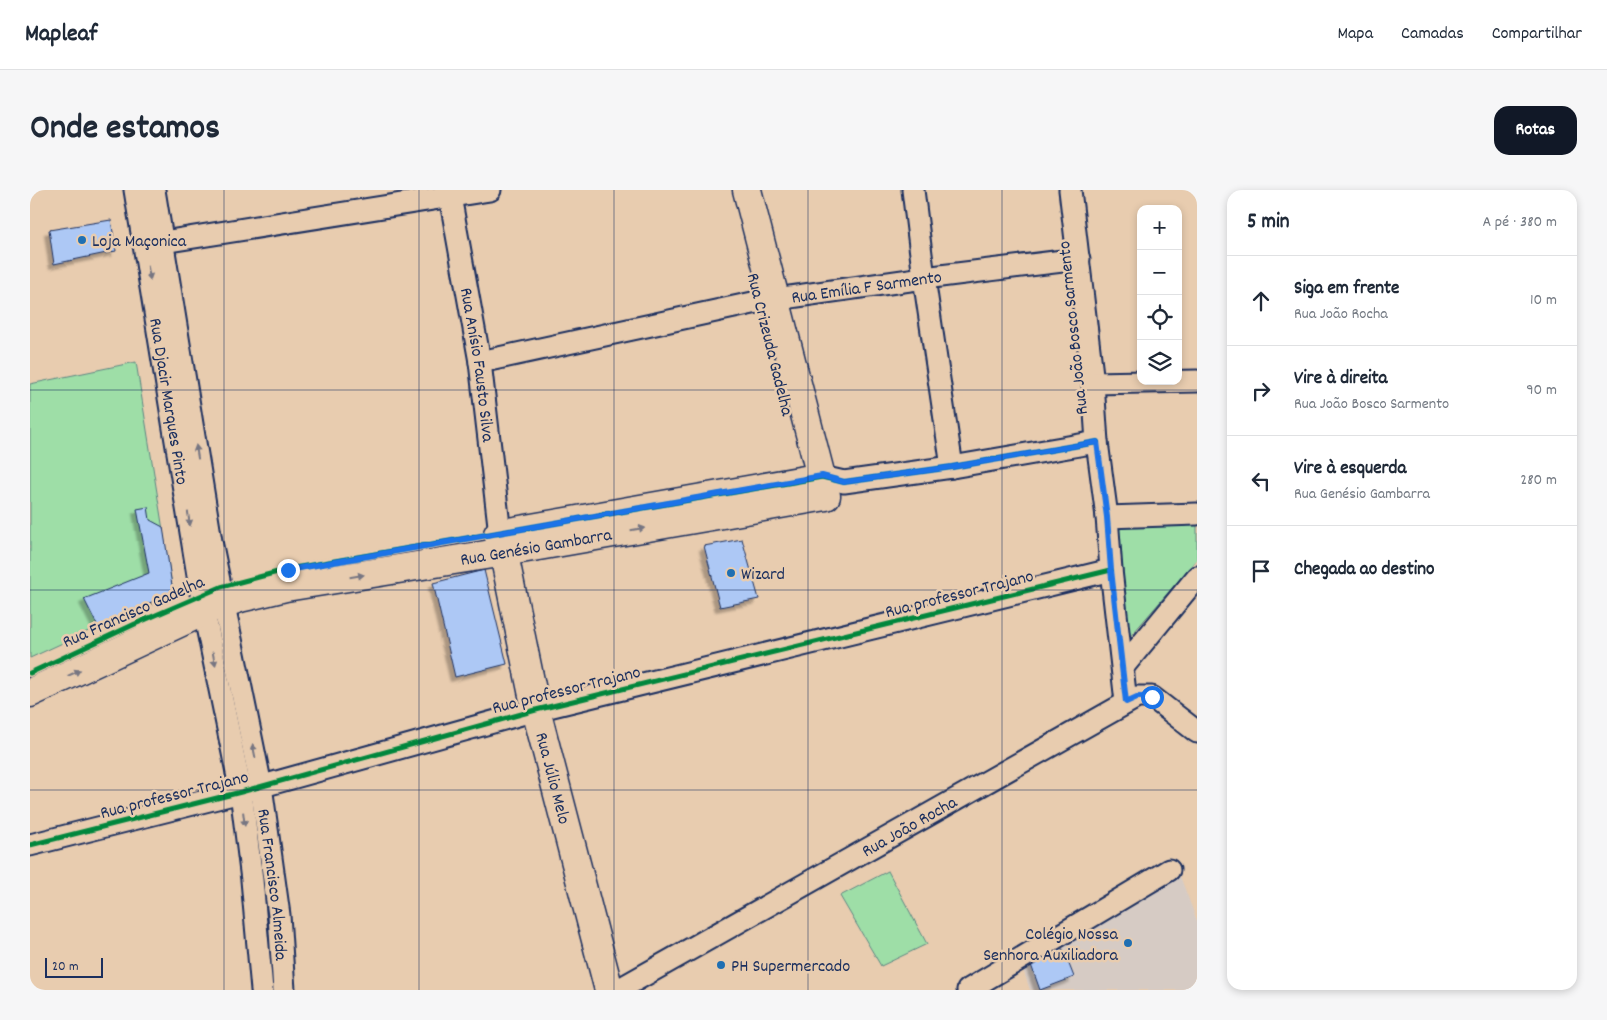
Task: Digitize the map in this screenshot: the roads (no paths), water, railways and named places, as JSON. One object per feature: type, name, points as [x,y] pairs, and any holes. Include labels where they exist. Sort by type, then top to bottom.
[{"type":"street","name":"Rua Djacir Marques Pinto","points":[[136,190],[169,336],[212,599]]},
{"type":"street","name":"Rua Djacir Marques Pinto","points":[[154,190],[163,242],[169,336]]},
{"type":"street","points":[[163,242],[490,190]]},
{"type":"street","name":"Rua Crizeuda Gadelha","points":[[730,190],[768,300],[821,487]]},
{"type":"street","name":"Rua Crizeuda Gadelha","points":[[747,190],[768,300]]},
{"type":"street","points":[[913,190],[952,467]]},
{"type":"street","name":"Rua João Bosco Sarmento","points":[[1070,190],[1093,383],[1097,442],[1107,517],[1126,702]]},
{"type":"street","name":"Rua Anísio Fausto Silva","points":[[450,196],[480,362],[502,543]]},
{"type":"street","name":"Rua Emília F Sarmento","points":[[480,362],[768,300],[1079,259]]},
{"type":"street","points":[[1093,383],[1197,381]]},
{"type":"street","name":"Rua Genésio Gambarra","points":[[212,599],[259,593],[502,543],[821,487],[1097,442]]},
{"type":"street","points":[[1107,517],[1197,514]]},
{"type":"street","name":"Rua Júlio Melo","points":[[502,543],[536,710],[609,990]]},
{"type":"street","name":"Rua professor Trajano","points":[[30,845],[241,792],[536,710],[1111,570]]},
{"type":"street","points":[[1123,667],[1197,577]]},
{"type":"street","name":"Rua Francisco Gadelha","points":[[30,693],[103,649],[212,599]]},
{"type":"street","name":"Rua Francisco Almeida","points":[[212,599],[261,786],[279,915],[284,990]]},
{"type":"street","name":"Rua Francisco Almeida","points":[[212,599],[241,792],[252,880],[262,990]]},
{"type":"street","name":"Rua Francisco Gadelha","points":[[30,673],[103,649]]},
{"type":"street","name":"Rua João Rocha","points":[[618,990],[1137,697],[1152,697],[1197,732]]},
{"type":"street","points":[[968,990],[1169,870]]},
{"type":"place","name":"Loja Maçonica","points":[[82,240]]},
{"type":"place","name":"Wizard","points":[[731,573]]},
{"type":"place","name":"Colégio Nossa Senhora Auxiliadora","points":[[1128,943]]},
{"type":"place","name":"PH Supermercado","points":[[721,965]]}]
